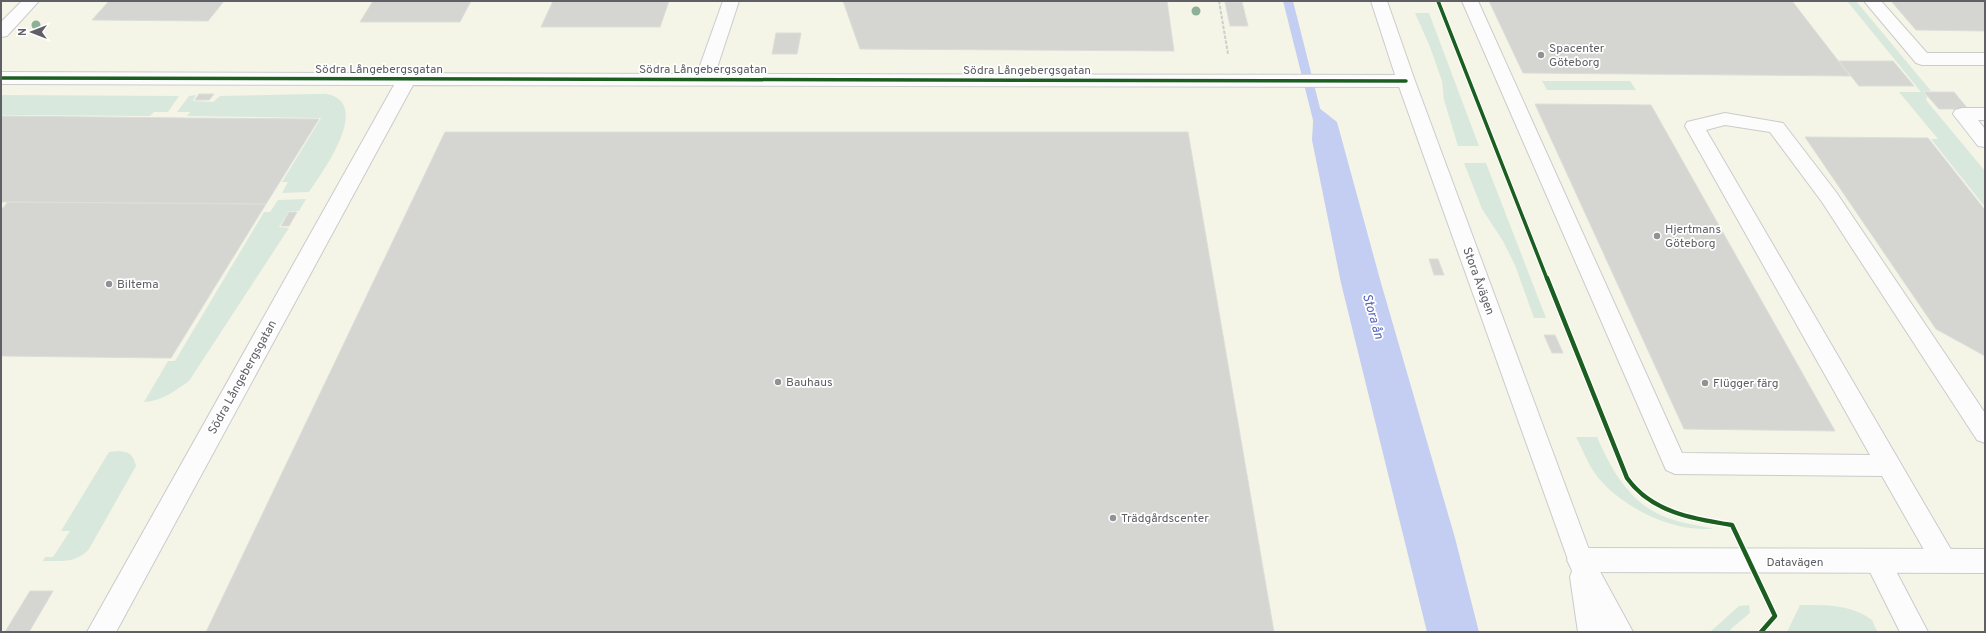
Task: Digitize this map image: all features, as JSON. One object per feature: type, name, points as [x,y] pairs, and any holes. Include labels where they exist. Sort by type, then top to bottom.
[{"type":"street","points":[[1,32],[31,1]]},
{"type":"street","name":"Södra Långebergsgatan","points":[[704,79],[731,1]]},
{"type":"street","name":"Stora Åvägen","points":[[1379,1],[1406,82],[1580,560],[1619,632]]},
{"type":"street","points":[[1470,1],[1675,463],[1889,466]]},
{"type":"street","points":[[1872,1],[1922,58],[1985,59]]},
{"type":"street","name":"Södra Långebergsgatan","points":[[1,78],[213,77],[406,80],[704,79],[1406,82]]},
{"type":"street","name":"Södra Långebergsgatan","points":[[101,632],[406,80]]},
{"type":"street","points":[[1985,114],[1962,114],[1985,141]]},
{"type":"street","points":[[1944,561],[1694,126],[1725,119],[1776,127],[1829,197],[1985,433]]},
{"type":"street","name":"Stora Åvägen","points":[[1580,560],[1592,632]]},
{"type":"street","name":"Datavägen","points":[[1580,560],[1878,562],[1985,561]]},
{"type":"street","points":[[1878,562],[1914,632]]},
{"type":"path","points":[[1219,1],[1232,81]]},
{"type":"shaded area","points":[[1,1],[1985,1],[1985,632],[1,632]]},
{"type":"shaded area","points":[[1847,1],[1856,1],[1931,91],[1923,91],[1927,97],[1926,100],[1985,171],[1985,207],[1931,139],[1938,139],[1899,92],[1921,92]]},
{"type":"shaded area","points":[[1415,13],[1429,13],[1479,146],[1458,146],[1444,100],[1442,81],[1430,47]]},
{"type":"shaded area","points":[[1542,81],[1630,81],[1636,90],[1547,90]]},
{"type":"shaded area","points":[[1,95],[179,96],[168,112],[154,112],[150,116],[1,115]]},
{"type":"shaded area","points":[[196,95],[193,101],[213,102],[220,96],[331,95],[342,102],[346,113],[344,127],[332,157],[309,192],[282,193],[288,182],[282,182],[321,118],[187,116],[190,112],[177,112],[189,96]]},
{"type":"shaded area","points":[[1464,163],[1486,163],[1546,318],[1534,318],[1515,265],[1503,241],[1482,209]]},
{"type":"shaded area","points":[[306,199],[299,211],[289,211],[279,227],[289,228],[189,381],[162,398],[144,402],[168,361],[175,361],[264,212],[270,212],[278,200]]},
{"type":"shaded area","points":[[1576,437],[1597,437],[1608,461],[1622,483],[1640,502],[1651,510],[1663,516],[1688,524],[1714,529],[1678,526],[1654,518],[1631,506],[1620,498],[1598,477]]},
{"type":"shaded area","points":[[109,452],[126,452],[130,455],[134,459],[136,466],[89,549],[84,554],[74,559],[62,561],[43,561],[45,557],[53,557],[70,531],[61,531]]},
{"type":"shaded area","points":[[1749,605],[1750,613],[1729,632],[1710,632],[1739,606]]},
{"type":"shaded area","points":[[1800,605],[1838,606],[1847,608],[1872,620],[1877,631],[1787,632]]},
{"type":"water","points":[[1314,104],[1337,122],[1381,283],[1455,538],[1479,632],[1427,632],[1341,283],[1312,140]]},
{"type":"building","points":[[109,1],[224,1],[208,21],[92,20]]},
{"type":"building","points":[[373,1],[471,1],[460,22],[360,22]]},
{"type":"building","points":[[553,1],[669,1],[660,27],[541,27]]},
{"type":"building","points":[[843,1],[1167,1],[1174,51],[860,49]]},
{"type":"building","points":[[1489,1],[1792,1],[1850,76],[1523,73]]},
{"type":"building","points":[[1891,1],[1985,1],[1985,31],[1916,30]]},
{"type":"building","points":[[1225,2],[1242,2],[1248,26],[1230,26]]},
{"type":"building","points":[[776,33],[801,33],[797,54],[772,54]]},
{"type":"building","points":[[1839,61],[1893,61],[1914,86],[1859,86]]},
{"type":"building","points":[[1924,92],[1954,92],[1968,109],[1939,109]]},
{"type":"building","points":[[199,94],[214,94],[209,100],[195,100]]},
{"type":"building","points":[[1535,104],[1651,105],[1835,431],[1684,429]]},
{"type":"building","points":[[1,116],[319,119],[266,204],[1,202]]},
{"type":"building","name":"Bauhaus","points":[[445,132],[1188,132],[1274,632],[206,632]]},
{"type":"building","points":[[1805,137],[1928,138],[1985,210],[1985,356],[1936,329]]},
{"type":"building","name":"Biltema","points":[[8,202],[266,204],[171,358],[166,358],[1,356],[1,210]]},
{"type":"building","points":[[289,212],[297,212],[289,226],[281,226]]},
{"type":"building","points":[[1429,259],[1438,259],[1444,275],[1434,275]]},
{"type":"building","points":[[1544,335],[1555,335],[1563,353],[1552,353]]},
{"type":"building","points":[[30,591],[53,591],[29,632],[5,632]]},
{"type":"waterway","name":"Stora ån","points":[[1288,1],[1318,120]]},
{"type":"cycle path","points":[[1438,1],[1625,475],[1640,493],[1663,508],[1704,521],[1732,525],[1775,616],[1761,632]]},
{"type":"cycle path","points":[[1,78],[1406,81]]},
{"type":"place","name":"Spacenter Göteborg","points":[[1541,55]]},
{"type":"place","name":"Hjertmans Göteborg","points":[[1657,236]]},
{"type":"place","name":"Biltema","points":[[109,284]]},
{"type":"place","name":"Bauhaus","points":[[778,382]]},
{"type":"place","name":"Flügger färg","points":[[1705,383]]},
{"type":"place","name":"Trädgårdscenter","points":[[1113,518]]}]
